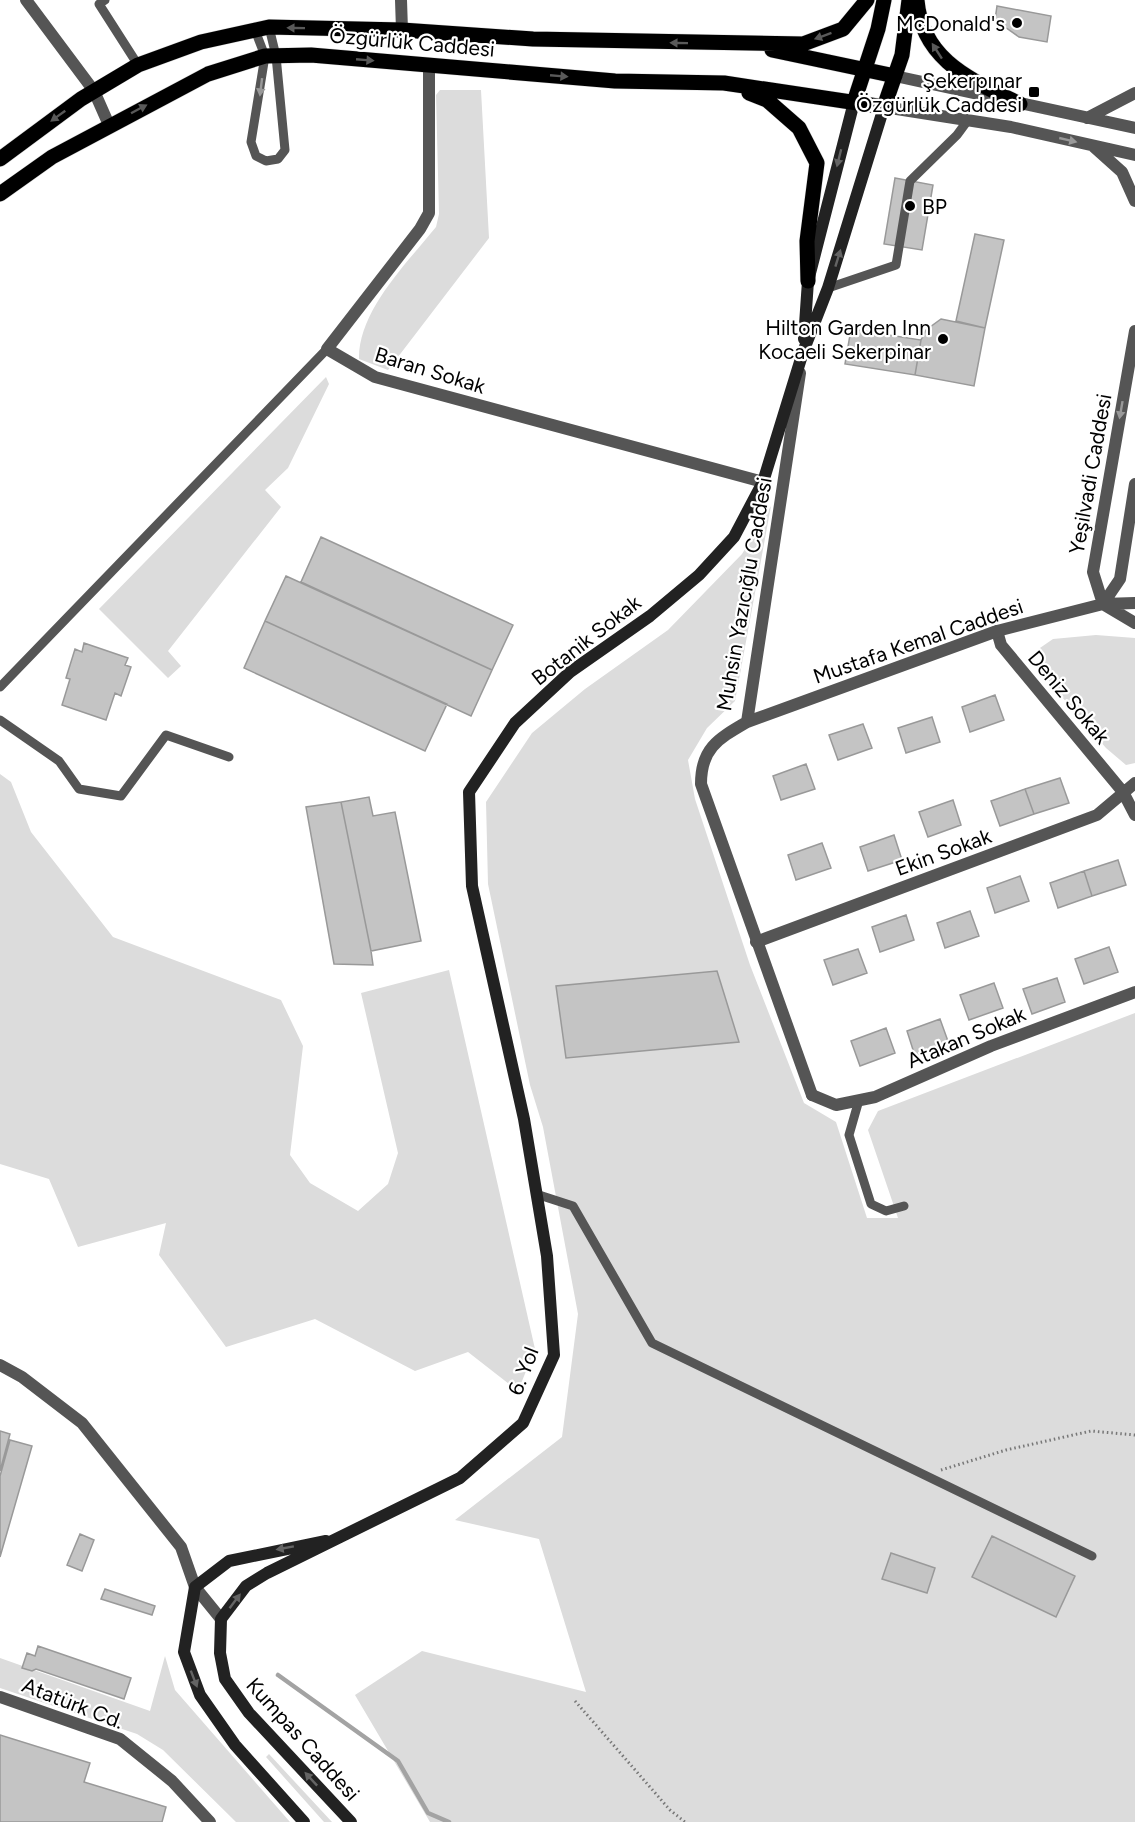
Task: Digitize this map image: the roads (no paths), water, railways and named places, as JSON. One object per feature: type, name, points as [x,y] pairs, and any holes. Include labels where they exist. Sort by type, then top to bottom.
[{"type":"main road","points":[[738,44],[804,44],[843,29],[867,0]]},
{"type":"main road","points":[[854,102],[878,28],[884,0]]},
{"type":"main road","name":"Muhsin Yazıcığlu Caddesi","points":[[803,352],[828,288],[902,54],[909,0]]},
{"type":"main road","points":[[917,0],[919,22],[941,58],[973,81],[1020,104]]},
{"type":"main road","name":"Özgürlük Caddesi","points":[[0,159],[94,92],[138,65],[201,42],[262,29],[402,30],[532,39],[738,44]]},
{"type":"main road","points":[[738,44],[865,68],[895,76]]},
{"type":"main road","name":"Özgürlük Caddesi","points":[[0,194],[52,157],[208,74],[270,56],[311,55],[615,81],[724,83],[884,108]]},
{"type":"main road","points":[[724,83],[767,100],[799,128],[817,163],[807,241],[808,281]]},
{"type":"main road","name":"Muhsin Yazıcığlu Caddesi","points":[[803,352],[808,281],[854,102]]},
{"type":"main road","name":"Botanik Sokak","points":[[524,1119],[472,885],[469,792],[515,723],[570,672],[650,616],[699,575],[734,537],[763,482],[803,352]]},
{"type":"main road","name":"6. Yol","points":[[342,1538],[460,1478],[523,1423],[554,1355],[548,1256],[524,1119]]},
{"type":"main road","points":[[304,1822],[235,1745],[200,1695],[184,1652],[195,1587],[229,1561],[259,1553],[342,1538]]},
{"type":"main road","points":[[221,1619],[246,1586],[267,1573],[342,1538]]},
{"type":"main road","name":"Kumpas Caddesi","points":[[221,1619],[220,1653],[225,1679],[249,1713],[351,1822]]},
{"type":"street","points":[[26,0],[94,92],[109,125]]},
{"type":"street","points":[[401,0],[402,30]]},
{"type":"street","points":[[327,349],[420,229],[429,213],[429,65]]},
{"type":"street","points":[[895,76],[1135,128]]},
{"type":"street","points":[[1087,118],[1135,93]]},
{"type":"street","points":[[884,108],[1011,127],[1135,155]]},
{"type":"street","points":[[1092,145],[1122,172],[1135,201]]},
{"type":"street","name":"Yeşilvadi Caddesi","points":[[1103,604],[1093,572],[1135,331]]},
{"type":"street","name":"Baran Sokak","points":[[327,349],[375,377],[763,482]]},
{"type":"street","name":"Muhsin Yazıcığlu Caddesi","points":[[803,352],[747,722],[726,734],[708,751],[701,769],[701,784],[812,1095]]},
{"type":"street","points":[[1135,484],[1120,579],[1103,604],[1135,623]]},
{"type":"street","name":"Mustafa Kemal Caddesi","points":[[747,722],[997,631],[1103,604],[1135,603]]},
{"type":"street","name":"Deniz Sokak","points":[[997,631],[1001,645],[1123,792],[1135,815]]},
{"type":"street","name":"Ekin Sokak","points":[[756,942],[1097,815],[1135,783]]},
{"type":"street","name":"Atakan Sokak","points":[[812,1095],[836,1105],[875,1097],[991,1046],[1135,992]]},
{"type":"street","points":[[0,1365],[22,1377],[82,1423],[181,1547],[195,1587],[221,1619]]},
{"type":"street","name":"Atatürk Cd.","points":[[0,1697],[120,1739],[172,1781],[210,1822]]},
{"type":"lane","points":[[105,0],[99,4],[138,65]]},
{"type":"lane","points":[[262,29],[270,56],[251,142],[256,156],[266,161],[278,159],[285,150],[270,56],[262,29]]},
{"type":"lane","points":[[828,288],[896,265],[910,181],[957,135],[968,120]]},
{"type":"lane","points":[[0,687],[327,349]]},
{"type":"lane","points":[[0,720],[59,761],[79,789],[121,796],[166,735],[229,757]]},
{"type":"lane","points":[[859,1100],[849,1135],[871,1204],[886,1211],[904,1206]]},
{"type":"lane","points":[[537,1194],[573,1206],[652,1343],[1092,1556]]},
{"type":"waterway","points":[[278,1675],[398,1761],[428,1813],[449,1822]]},
{"type":"place","name":"McDonald's","points":[[1017,23]]},
{"type":"place","name":"Şekerpınar Özgürlük Caddesi","points":[[1034,92]]},
{"type":"place","name":"BP","points":[[910,206]]},
{"type":"place","name":"Hilton Garden Inn Kocaeli Sekerpinar","points":[[943,339]]}]
